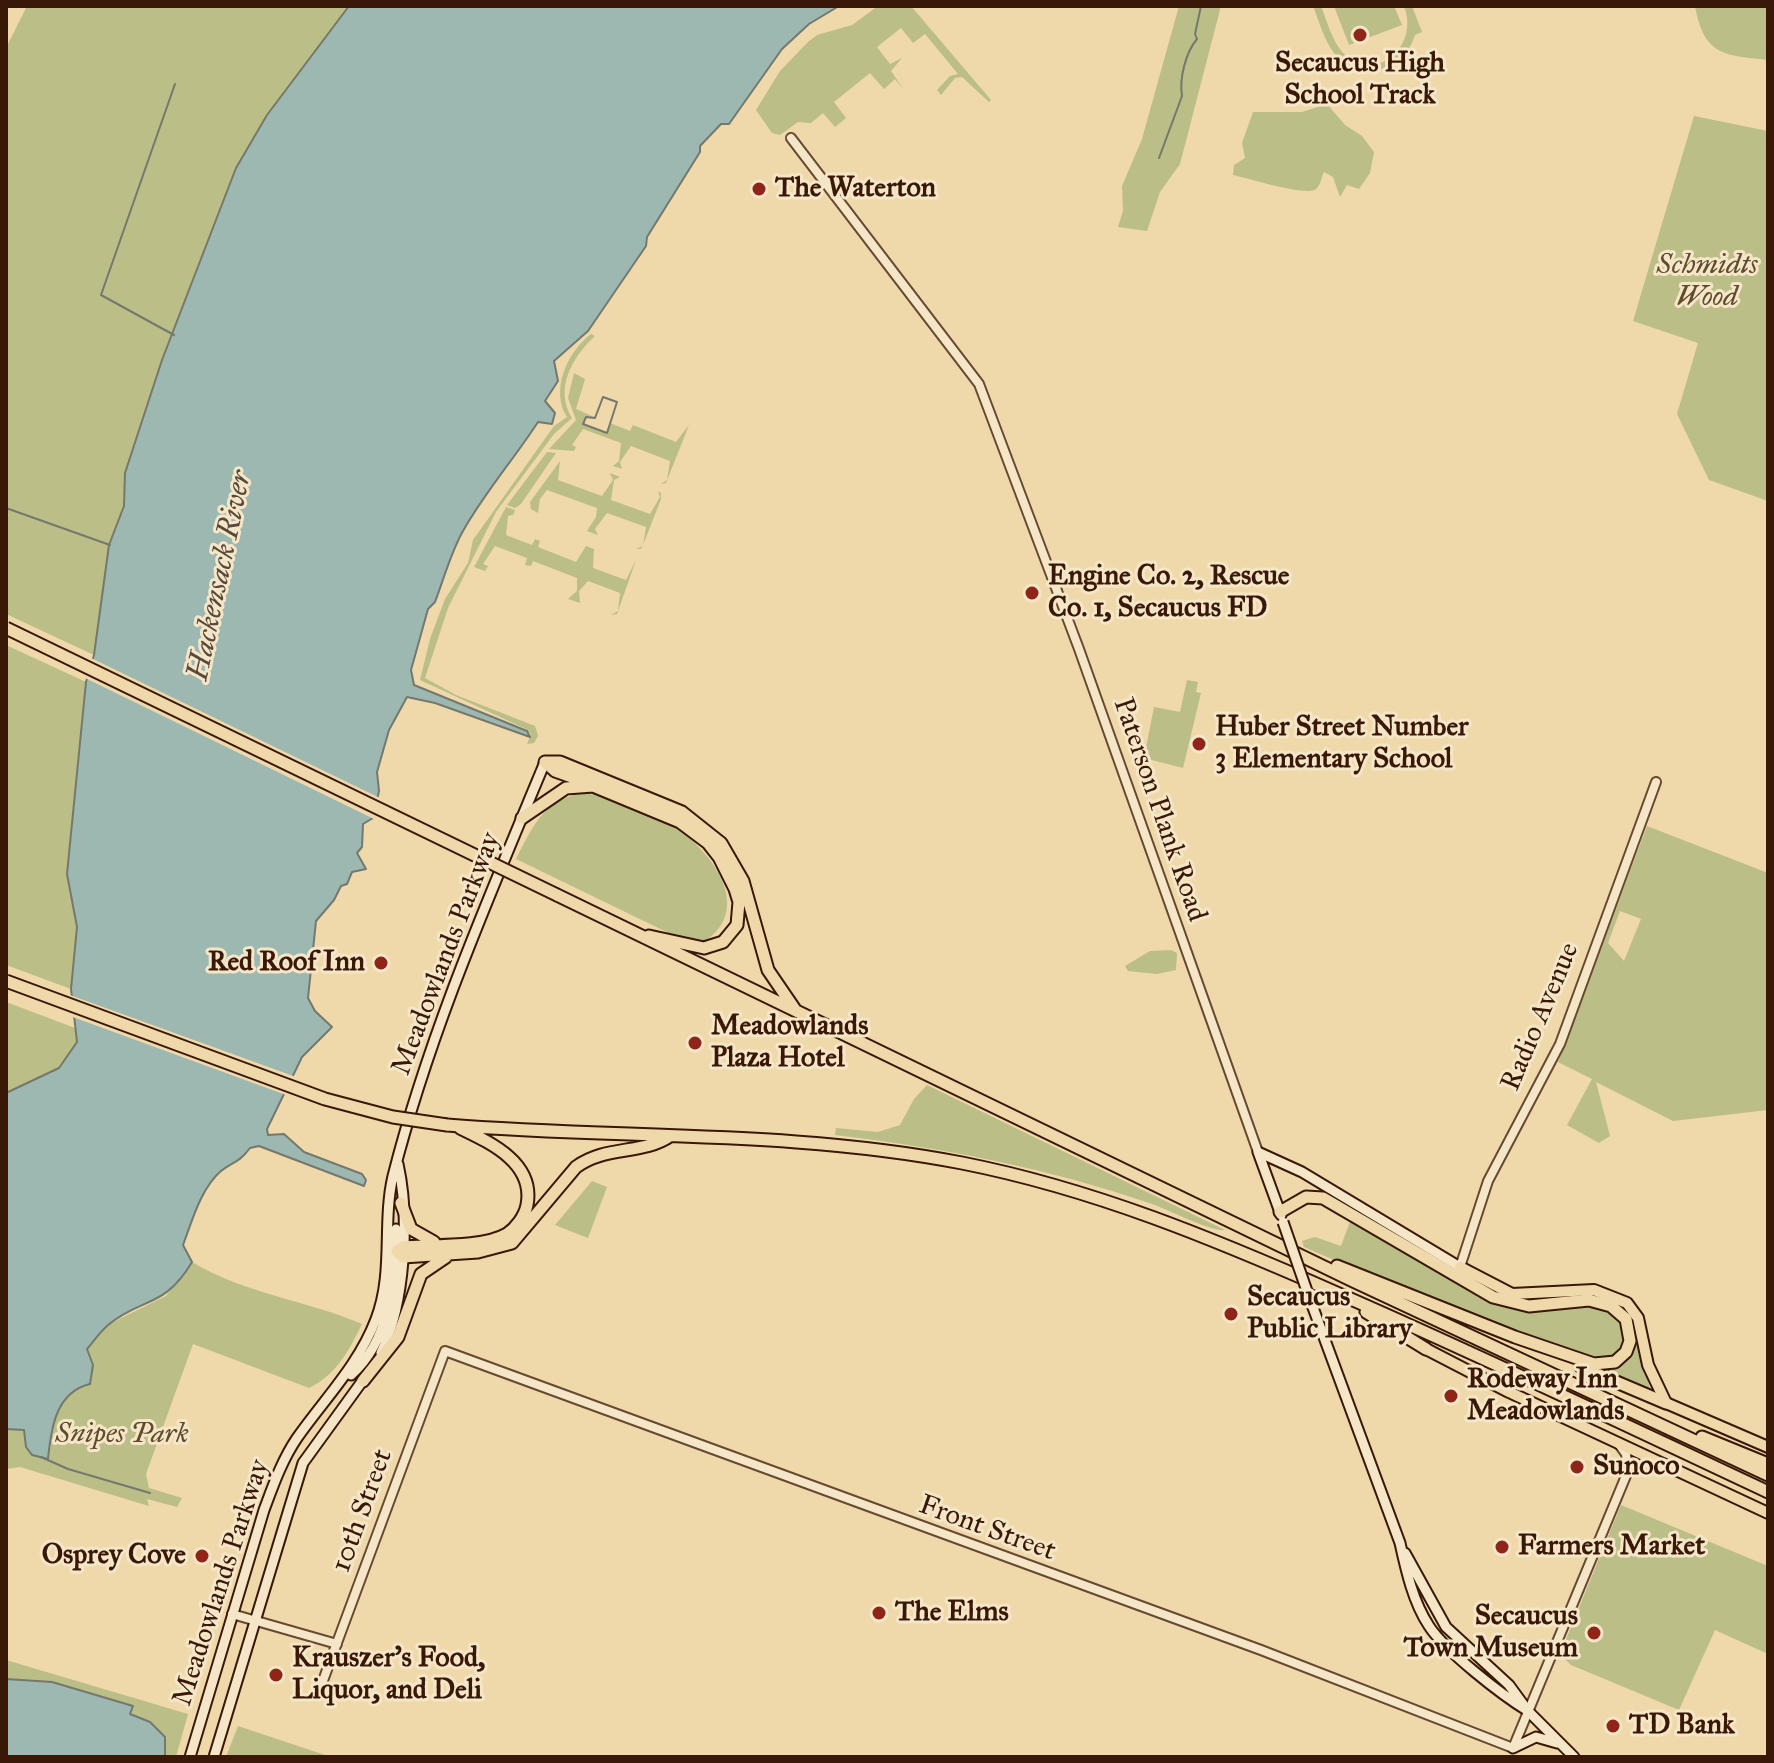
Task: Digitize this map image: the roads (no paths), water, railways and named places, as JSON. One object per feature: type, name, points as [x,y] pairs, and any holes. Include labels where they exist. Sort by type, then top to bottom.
[{"type":"highway","points":[[6,628],[799,1015],[1768,1475]]},
{"type":"highway","points":[[545,762],[555,771],[607,790],[694,831],[719,857],[739,902],[737,925],[723,942],[713,947],[691,946],[632,932]]},
{"type":"highway","points":[[545,762],[560,762],[666,804],[710,833],[727,852],[743,881],[768,970],[799,1015]]},
{"type":"highway","points":[[522,818],[566,788],[580,785],[607,790]]},
{"type":"highway","points":[[6,981],[325,1099],[393,1117],[452,1125],[853,1146],[1010,1173],[1104,1199],[1180,1225],[1331,1290],[1768,1492]]},
{"type":"highway","points":[[401,1252],[452,1248],[491,1240],[507,1234],[523,1216],[528,1193],[519,1167],[509,1156],[452,1125]]},
{"type":"highway","points":[[397,1198],[406,1222],[417,1234],[452,1248],[491,1251],[519,1238],[576,1167],[588,1158],[619,1149],[656,1146],[670,1136]]},
{"type":"highway","points":[[1281,1217],[1306,1197],[1323,1198],[1483,1293],[1529,1306],[1589,1300],[1604,1303],[1622,1314],[1631,1336],[1623,1356],[1605,1365],[1515,1337]]},
{"type":"highway","points":[[1271,1240],[1515,1337],[1666,1403]]},
{"type":"highway","points":[[363,1381],[398,1337],[421,1274],[452,1248]]},
{"type":"highway","points":[[1331,1290],[1426,1349]]},
{"type":"highway","points":[[1649,1419],[1768,1464]]},
{"type":"main road","name":"Meadowlands Parkway","points":[[214,1757],[303,1463],[363,1381],[389,1336],[399,1303],[398,1164],[434,1040],[545,762]]},
{"type":"main road","name":"Paterson Plank Road","points":[[1258,1152],[1400,1543],[1443,1623],[1469,1651],[1509,1685],[1528,1711],[1574,1757]]},
{"type":"main road","points":[[1258,1152],[1302,1172],[1460,1267],[1512,1294],[1594,1290],[1627,1303],[1638,1318],[1648,1365],[1666,1403],[1768,1447]]},
{"type":"main road","name":"Meadowlands Parkway","points":[[190,1757],[279,1470],[294,1441],[348,1376],[370,1334],[382,1298],[397,1198]]},
{"type":"main road","points":[[348,1376],[364,1360],[385,1320],[401,1252]]},
{"type":"main road","points":[[1426,1349],[1768,1513]]},
{"type":"main road","name":"Paterson Plank Road","points":[[1400,1543],[1406,1573],[1429,1627],[1455,1652]]},
{"type":"main road","points":[[1455,1652],[1469,1651]]},
{"type":"main road","points":[[1455,1652],[1500,1694],[1528,1711]]},
{"type":"main road","points":[[1513,1748],[1536,1737],[1560,1744]]},
{"type":"street","name":"Paterson Plank Road","points":[[791,138],[979,384],[1079,649],[1258,1152]]},
{"type":"street","name":"Radio Avenue","points":[[1460,1267],[1488,1181],[1560,1044],[1656,782]]},
{"type":"street","name":"10th Street","points":[[321,1686],[445,1351]]},
{"type":"street","name":"Front Street","points":[[445,1351],[1261,1650],[1513,1748]]},
{"type":"street","points":[[1513,1748],[1628,1471],[1626,1454],[1618,1443]]},
{"type":"street","points":[[1628,1471],[1647,1464],[1664,1465]]},
{"type":"street","points":[[232,1614],[337,1644]]},
{"type":"water","name":"Hackensack River","points":[[349,6],[839,6],[809,24],[782,49],[729,124],[721,124],[700,146],[700,152],[647,237],[646,246],[588,331],[554,361],[558,381],[545,401],[555,413],[552,424],[538,422],[481,503],[459,539],[435,602],[428,609],[411,670],[414,685],[527,731],[530,737],[435,703],[407,697],[389,730],[377,772],[379,791],[373,818],[363,824],[362,847],[357,853],[366,869],[352,872],[347,884],[341,886],[334,900],[316,921],[308,998],[315,1011],[332,1027],[302,1057],[267,1129],[268,1135],[284,1134],[304,1152],[362,1174],[366,1180],[364,1186],[259,1146],[250,1148],[239,1160],[221,1171],[203,1196],[183,1245],[192,1262],[182,1277],[162,1295],[108,1325],[87,1349],[93,1365],[90,1384],[70,1395],[57,1413],[48,1459],[32,1455],[26,1447],[24,1430],[6,1429],[6,1093],[59,1068],[77,1042],[71,989],[77,927],[67,874],[86,682],[94,655],[109,545],[124,506],[125,473],[162,360],[236,168],[267,115]]},
{"type":"water","points":[[6,1679],[52,1682],[133,1706],[130,1714],[150,1722],[165,1737],[165,1757],[6,1757]]},
{"type":"waterway","points":[[1159,158],[1182,96],[1183,73],[1197,39],[1195,34],[1201,6]]},
{"type":"waterway","points":[[174,335],[101,295],[175,84]]},
{"type":"waterway","points":[[603,397],[617,402],[607,433],[583,424],[586,417],[595,418],[603,397]]},
{"type":"waterway","points":[[6,508],[110,545]]},
{"type":"waterway","points":[[41,1457],[68,1469],[150,1493]]},
{"type":"place","name":"Secaucus High School Track","points":[[1360,35]]},
{"type":"place","name":"The Waterton","points":[[759,189]]},
{"type":"place","name":"Engine Co. 2, Rescue Co. 1, Secaucus FD","points":[[1032,593]]},
{"type":"place","name":"Huber Street Number 3 Elementary School","points":[[1199,744]]},
{"type":"place","name":"Red Roof Inn","points":[[381,963]]},
{"type":"place","name":"Meadowlands Plaza Hotel","points":[[695,1043]]},
{"type":"place","name":"Secaucus Public Library","points":[[1231,1314]]},
{"type":"place","name":"Rodeway Inn Meadowlands","points":[[1451,1396]]},
{"type":"place","name":"Sunoco","points":[[1577,1467]]},
{"type":"place","name":"Farmers Market","points":[[1502,1547]]},
{"type":"place","name":"Osprey Cove","points":[[202,1556]]},
{"type":"place","name":"The Elms","points":[[879,1613]]},
{"type":"place","name":"Secaucus Town Museum","points":[[1594,1633]]},
{"type":"place","name":"Krauszer's Food, Liquor, and Deli","points":[[276,1675]]},
{"type":"place","name":"TD Bank","points":[[1613,1726]]},
{"type":"park label","name":"Schmidts Wood","points":[[1707,282]]},
{"type":"park label","name":"Snipes Park","points":[[122,1435]]}]
